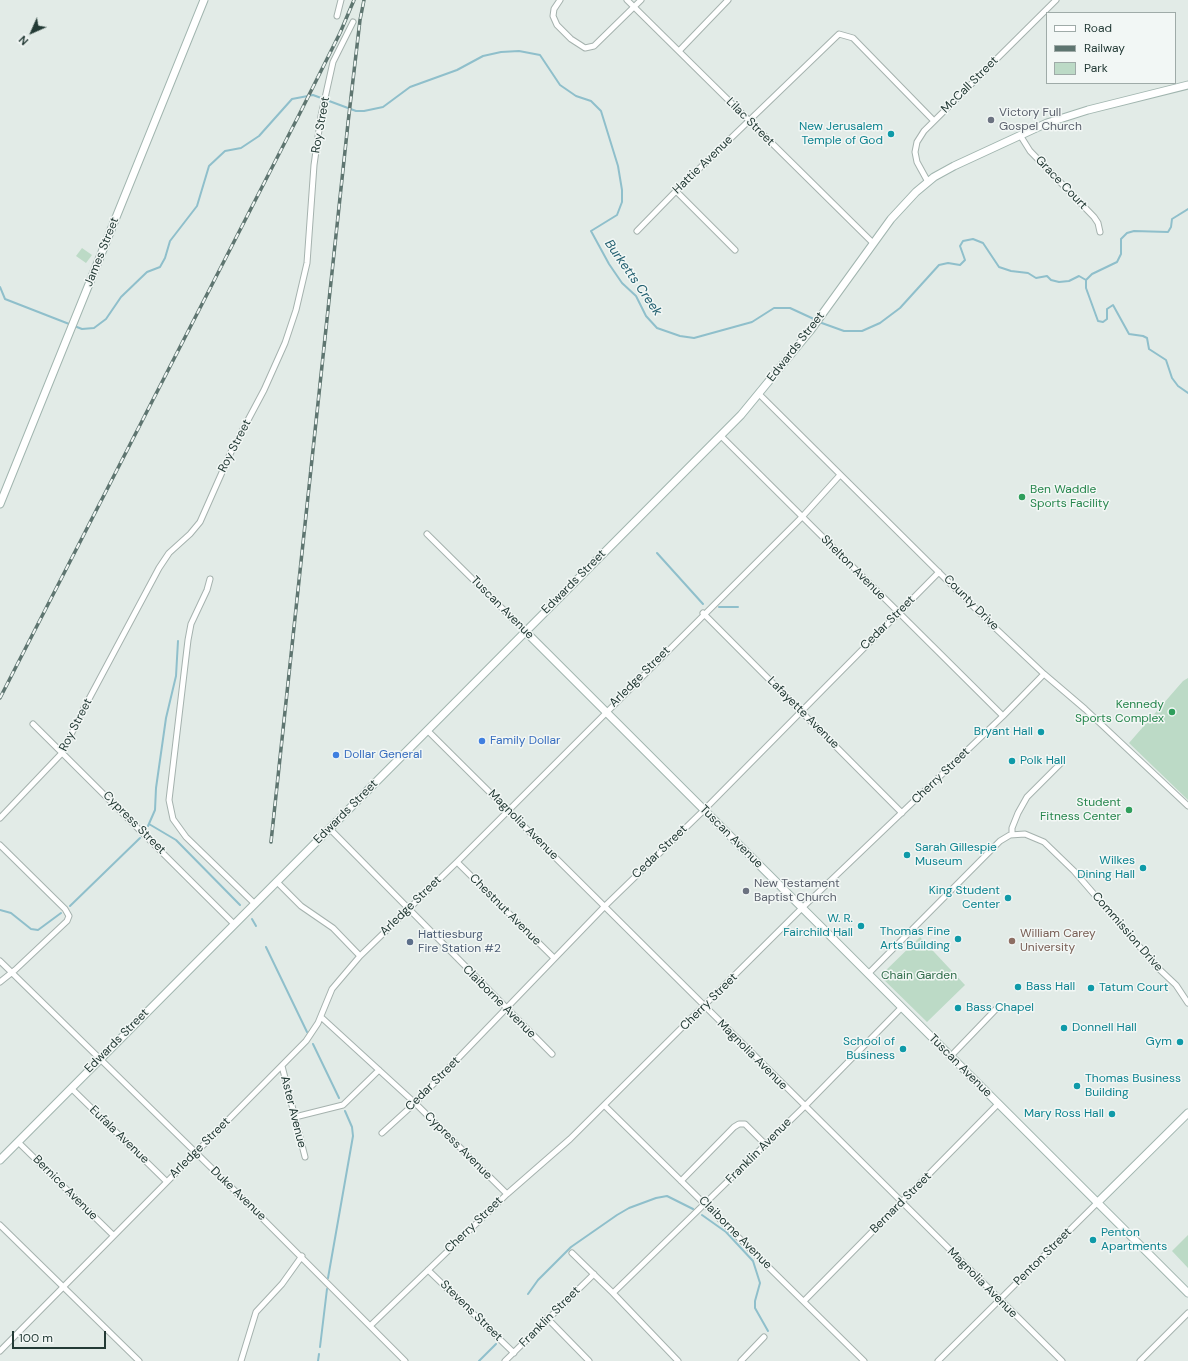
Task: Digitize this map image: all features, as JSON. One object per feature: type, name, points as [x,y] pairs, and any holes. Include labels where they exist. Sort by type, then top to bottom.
[{"type":"main road","name":"James Street","points":[[0,504],[204,0]]},
{"type":"main road","name":"Edwards Street","points":[[0,1160],[721,436],[759,394],[810,331],[873,243],[901,207],[928,182],[954,166],[1020,135],[1067,116],[1188,85]]},
{"type":"main road","name":"Tuscan Avenue","points":[[526,632],[1188,1293]]},
{"type":"main road","points":[[1097,1203],[1188,1113]]},
{"type":"street","points":[[337,16],[341,0]]},
{"type":"street","points":[[560,0],[554,9],[553,16],[557,25],[571,39],[585,48],[594,46],[641,0]]},
{"type":"street","name":"Lilac Street","points":[[627,0],[873,243]]},
{"type":"street","points":[[679,51],[728,0]]},
{"type":"street","name":"McCall Street","points":[[928,182],[917,162],[915,148],[921,137],[934,121],[1056,0]]},
{"type":"street","name":"Roy Street","points":[[0,818],[62,753],[82,712],[159,568],[169,553],[190,534],[200,522],[231,452],[264,390],[285,343],[296,310],[306,263],[314,165],[321,116],[336,56],[353,22]]},
{"type":"street","name":"Hattie Avenue","points":[[637,231],[676,191],[839,34],[853,38],[934,121]]},
{"type":"street","name":"Grace Court","points":[[1020,135],[1030,151],[1094,217],[1098,223],[1100,232]]},
{"type":"street","points":[[676,191],[735,250]]},
{"type":"street","name":"County Drive","points":[[759,394],[1044,674],[1086,709],[1188,806]]},
{"type":"street","name":"Shelton Avenue","points":[[721,436],[1003,716]]},
{"type":"street","name":"Arledge Street","points":[[0,1351],[166,1181],[310,1037],[332,989],[360,956],[457,862],[703,613],[802,516],[840,475]]},
{"type":"street","name":"Tuscan Avenue","points":[[427,534],[526,632]]},
{"type":"street","name":"Cedar Street","points":[[382,1134],[415,1103],[605,906],[704,810],[800,711],[939,572]]},
{"type":"street","points":[[210,579],[191,624],[188,640],[169,800],[173,819],[186,837],[255,904]]},
{"type":"street","name":"Lafayette Avenue","points":[[703,613],[902,813]]},
{"type":"street","name":"Cherry Street","points":[[370,1326],[507,1194],[555,1153],[604,1106],[802,908],[1003,716],[1044,674]]},
{"type":"street","name":"Cypress Street","points":[[33,724],[234,924]]},
{"type":"street","name":"Magnolia Avenue","points":[[427,730],[605,906],[704,1007],[1062,1361]]},
{"type":"street","points":[[868,974],[1000,841],[1012,834],[1014,823],[1027,797],[1061,763]]},
{"type":"street","name":"Claiborne Avenue","points":[[330,829],[552,1054]]},
{"type":"street","name":"Commission Drive","points":[[1012,834],[1025,834],[1038,838],[1060,856],[1158,968],[1176,985],[1188,1003]]},
{"type":"street","points":[[0,845],[65,909],[69,916],[67,921],[0,982]]},
{"type":"street","name":"Chestnut Avenue","points":[[457,862],[554,958]]},
{"type":"street","points":[[276,882],[301,906],[333,928],[360,956]]},
{"type":"street","name":"Duke Avenue","points":[[0,961],[302,1256],[405,1361]]},
{"type":"street","points":[[950,1056],[999,1006]]},
{"type":"street","name":"Franklin Avenue","points":[[613,1293],[805,1106],[902,1007]]},
{"type":"street","name":"Cypress Avenue","points":[[320,1017],[415,1103],[507,1194]]},
{"type":"street","name":"Aster Avenue","points":[[282,1066],[305,1157]]},
{"type":"street","points":[[295,1117],[343,1105],[379,1070]]},
{"type":"street","name":"Eufala Avenue","points":[[71,1088],[166,1181]]},
{"type":"street","name":"Bernard Street","points":[[804,1301],[998,1104]]},
{"type":"street","name":"Claiborne Avenue","points":[[604,1106],[864,1361]]},
{"type":"street","points":[[681,1181],[734,1127],[739,1124],[745,1124],[765,1144]]},
{"type":"street","name":"Bernice Avenue","points":[[18,1142],[113,1235]]},
{"type":"street","name":"Penton Street","points":[[938,1361],[1097,1203]]},
{"type":"street","points":[[0,1225],[139,1361]]},
{"type":"street","points":[[572,1253],[613,1293],[678,1361]]},
{"type":"street","points":[[241,1361],[256,1312],[282,1284],[302,1256]]},
{"type":"street","name":"Stevens Street","points":[[428,1270],[514,1353]]},
{"type":"street","name":"Franklin Street","points":[[505,1361],[547,1318],[594,1274]]},
{"type":"street","points":[[1140,1361],[1188,1313]]},
{"type":"street","points":[[547,1318],[589,1361]]},
{"type":"street","points":[[741,1361],[764,1337]]},
{"type":"green space","points":[[82,248],[92,255],[86,263],[76,256]]},
{"type":"green space","name":"Kennedy Sports Complex","points":[[1188,678],[1188,800],[1129,743],[1183,681]]},
{"type":"green space","name":"Chain Garden","points":[[920,937],[965,985],[927,1022],[880,976]]},
{"type":"green space","points":[[1188,1235],[1188,1268],[1172,1251]]},
{"type":"waterway","name":"Burketts Creek","points":[[0,287],[5,299],[82,329],[94,328],[106,319],[121,297],[147,272],[160,267],[165,258],[170,241],[197,206],[209,166],[225,151],[241,148],[259,136],[292,99],[313,95],[356,111],[383,107],[410,87],[457,70],[483,56],[501,52],[519,51],[540,55],[560,85],[576,96],[591,101],[601,111],[618,166],[622,190],[622,202],[617,215],[591,231],[609,264],[622,283],[636,296],[646,316],[657,328],[680,336],[694,338],[752,322],[774,308],[790,308],[816,320]]},
{"type":"waterway","name":"Burketts Creek","points":[[819,322],[844,331],[862,331],[880,323],[900,308],[939,265],[948,263],[960,265],[965,260],[960,246],[963,241],[973,239],[983,243],[999,267],[1011,271],[1028,273],[1036,278],[1047,276],[1051,280],[1059,282],[1069,281],[1079,276],[1086,280],[1092,274],[1117,262],[1121,254],[1121,239],[1127,233],[1134,231],[1168,232],[1171,227],[1172,219],[1188,209]]},
{"type":"waterway","points":[[1086,280],[1086,288],[1098,321],[1103,322],[1107,319],[1107,309],[1113,305],[1129,334],[1147,338],[1149,349],[1166,360],[1172,378],[1178,386],[1188,393]]},
{"type":"waterway","points":[[657,553],[703,604]]},
{"type":"waterway","points":[[719,607],[738,607]]},
{"type":"waterway","points":[[148,826],[155,810],[156,788],[166,718],[176,676],[178,641]]},
{"type":"waterway","points":[[149,824],[176,840],[240,905]]},
{"type":"waterway","points":[[70,906],[140,838]]},
{"type":"waterway","points":[[0,910],[11,913],[31,929],[38,930],[61,913]]},
{"type":"waterway","points":[[252,919],[256,926]]},
{"type":"waterway","points":[[266,947],[307,1032]]},
{"type":"waterway","points":[[313,1044],[339,1098]]},
{"type":"waterway","points":[[328,1278],[353,1136],[352,1127],[345,1111]]},
{"type":"waterway","points":[[528,1294],[538,1280],[571,1247],[629,1208],[656,1198],[667,1196],[693,1209]]},
{"type":"waterway","points":[[702,1215],[726,1232],[753,1261],[760,1283],[755,1301],[755,1308],[768,1331]]},
{"type":"waterway","points":[[320,1347],[327,1289]]},
{"type":"waterway","points":[[479,1361],[496,1344]]},
{"type":"waterway","points":[[318,1361],[319,1354]]},
{"type":"railway","points":[[0,698],[300,113],[340,33],[354,0]]},
{"type":"railway","points":[[271,842],[348,123],[360,20],[364,0]]},
{"type":"place","name":"Victory Full Gospel Church","points":[[991,120]]},
{"type":"place","name":"New Jerusalem Temple of God","points":[[891,134]]},
{"type":"place","name":"Ben Waddle Sports Facility","points":[[1022,497]]},
{"type":"place","name":"Kennedy Sports Complex","points":[[1172,712]]},
{"type":"place","name":"Bryant Hall","points":[[1041,732]]},
{"type":"place","name":"Family Dollar","points":[[482,741]]},
{"type":"place","name":"Dollar General","points":[[336,755]]},
{"type":"place","name":"Polk Hall","points":[[1012,761]]},
{"type":"place","name":"Student Fitness Center","points":[[1129,810]]},
{"type":"place","name":"Sarah Gillespie Museum","points":[[907,855]]},
{"type":"place","name":"Wilkes Dining Hall","points":[[1143,868]]},
{"type":"place","name":"New Testament Baptist Church","points":[[746,891]]},
{"type":"place","name":"King Student Center","points":[[1008,898]]},
{"type":"place","name":"W. R. Fairchild Hall","points":[[861,926]]},
{"type":"place","name":"Thomas Fine Arts Building","points":[[958,939]]},
{"type":"place","name":"William Carey University","points":[[1012,941]]},
{"type":"place","name":"Hattiesburg Fire Station #2","points":[[410,942]]},
{"type":"place","name":"Bass Hall","points":[[1018,987]]},
{"type":"place","name":"Tatum Court","points":[[1091,988]]},
{"type":"place","name":"Bass Chapel","points":[[958,1008]]},
{"type":"place","name":"Donnell Hall","points":[[1064,1028]]},
{"type":"place","name":"Gym","points":[[1180,1042]]},
{"type":"place","name":"School of Business","points":[[903,1049]]},
{"type":"place","name":"Thomas Business Building","points":[[1077,1086]]},
{"type":"place","name":"Mary Ross Hall","points":[[1112,1114]]},
{"type":"place","name":"Penton Apartments","points":[[1093,1240]]}]
